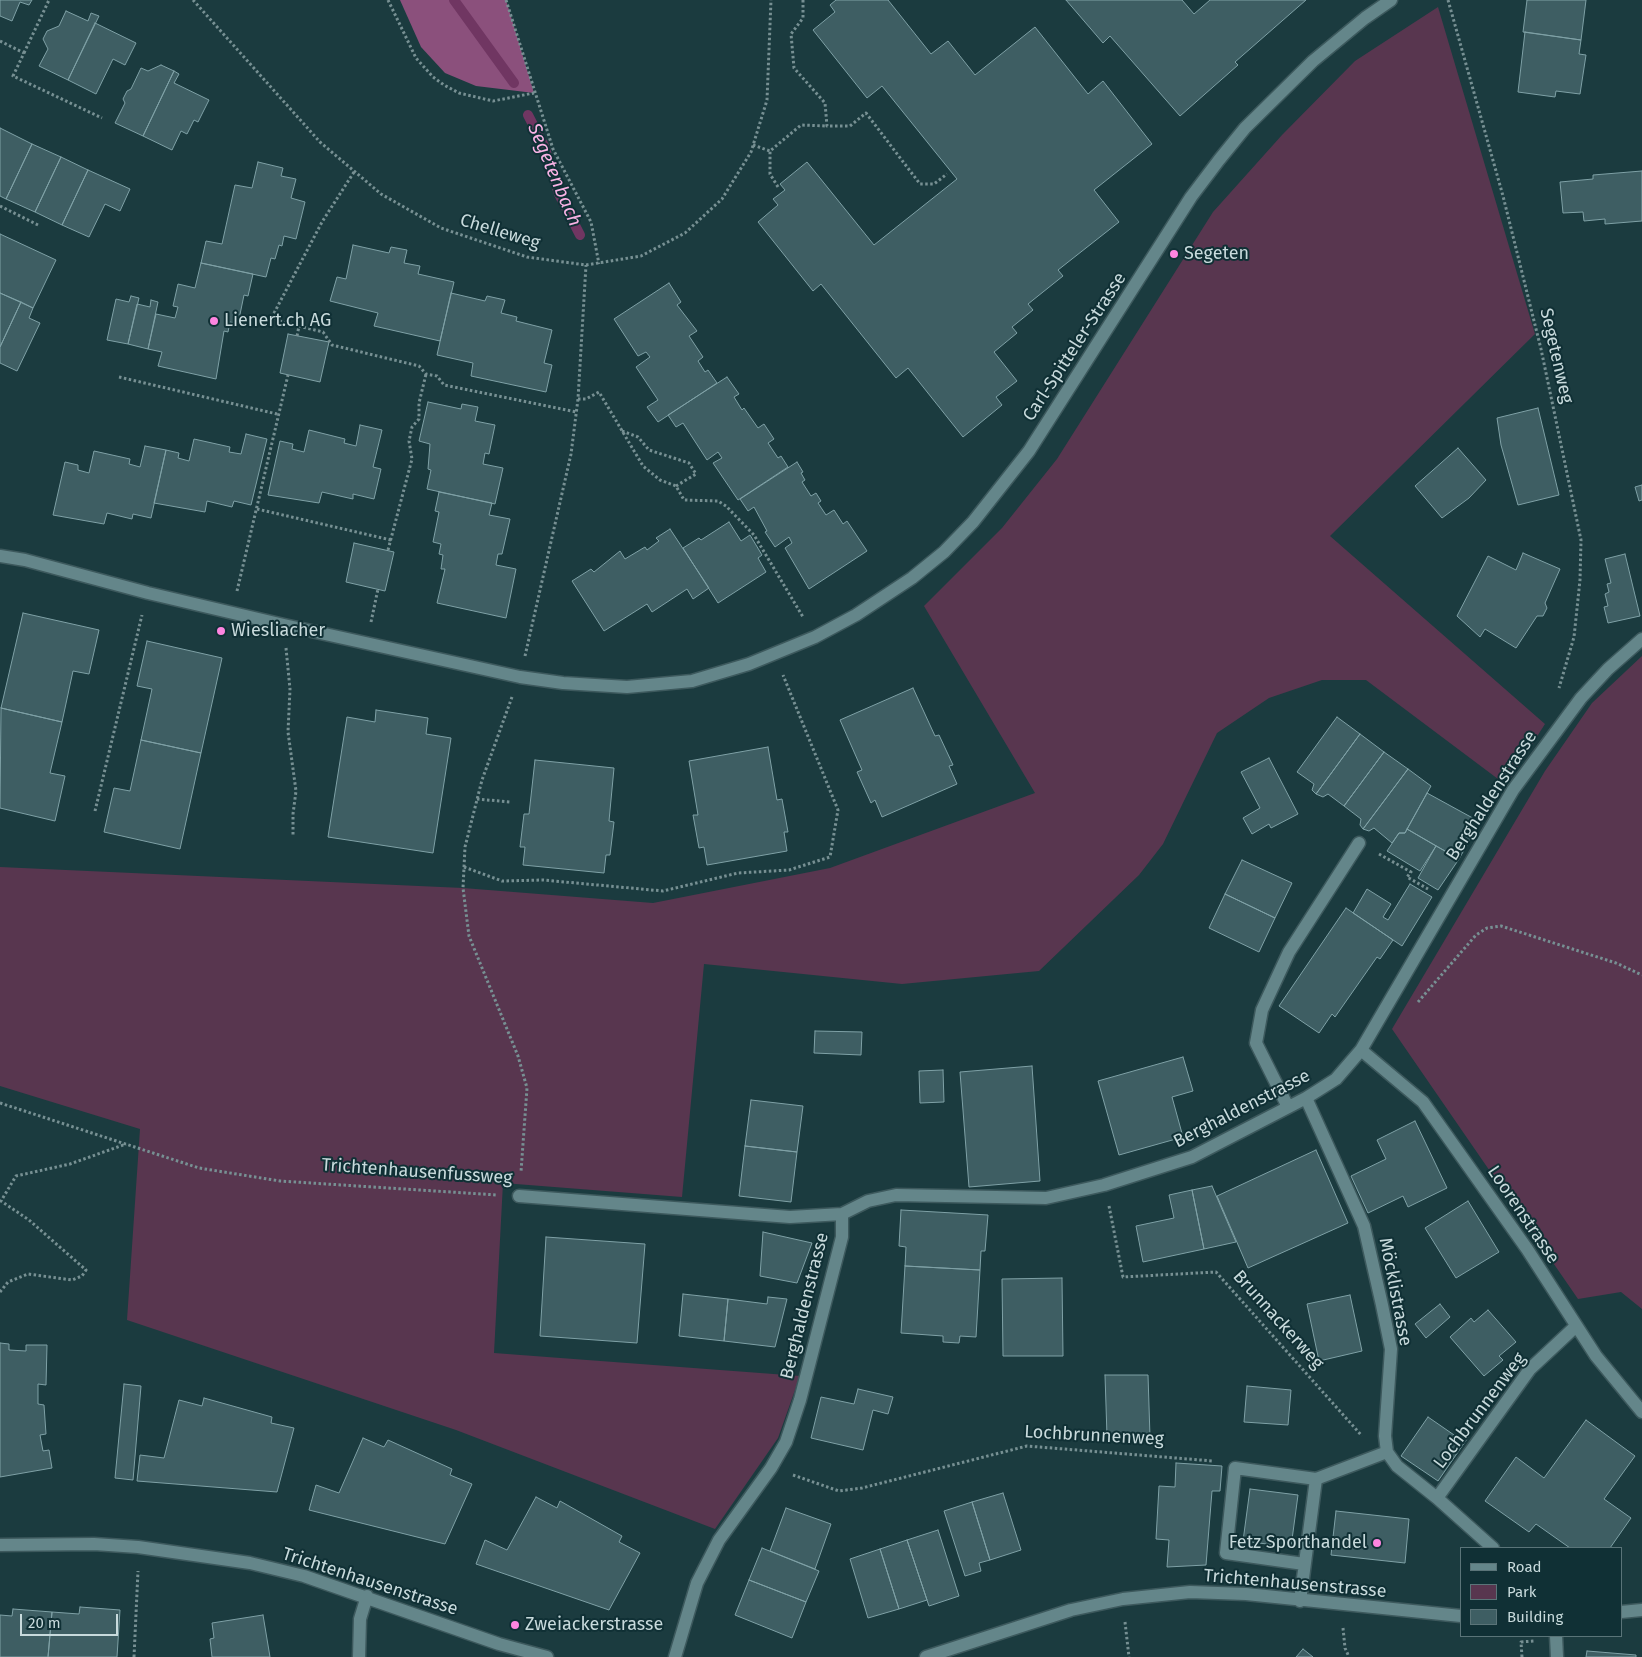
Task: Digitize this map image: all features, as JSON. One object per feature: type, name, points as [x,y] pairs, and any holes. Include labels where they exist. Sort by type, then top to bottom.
[{"type":"street","name":"Carl-Spitteler-Strasse","points":[[284,625],[520,677],[563,683],[627,687],[692,680],[749,664],[815,637],[856,616],[912,578],[944,552],[973,522],[1029,451],[1186,205],[1219,160],[1245,128],[1313,62],[1365,18],[1391,0]]},
{"type":"street","points":[[0,556],[25,560],[284,625]]},
{"type":"street","name":"Berghaldenstrasse","points":[[675,1657],[697,1583],[719,1540],[771,1468],[786,1442],[800,1400],[842,1237],[842,1214],[868,1201],[896,1195],[1046,1198],[1104,1185],[1192,1157],[1306,1098],[1336,1079],[1361,1050],[1513,790],[1562,721],[1608,669],[1642,639]]},
{"type":"street","points":[[1288,1107],[1256,1043],[1262,1010],[1289,952],[1359,843]]},
{"type":"street","name":"Loorenstrasse","points":[[1361,1050],[1423,1102],[1527,1249],[1596,1356],[1642,1412]]},
{"type":"street","name":"Möcklistrasse","points":[[1306,1098],[1364,1226],[1391,1349],[1385,1436],[1387,1452]]},
{"type":"street","name":"Trichtenhausenfussweg","points":[[519,1196],[790,1218],[842,1214]]},
{"type":"street","name":"Lochbrunnenweg","points":[[1438,1498],[1530,1369],[1576,1327]]},
{"type":"street","points":[[1304,1564],[1226,1554],[1235,1468],[1316,1480],[1387,1452],[1397,1466],[1438,1498],[1491,1547]]},
{"type":"street","points":[[1300,1601],[1316,1480]]},
{"type":"street","name":"Trichtenhausenstrasse","points":[[0,1545],[94,1544],[194,1554],[304,1576],[367,1596],[499,1644],[547,1657]]},
{"type":"street","name":"Trichtenhausenstrasse","points":[[926,1657],[1071,1610],[1123,1599],[1190,1592],[1246,1594],[1460,1616]]},
{"type":"street","points":[[359,1657],[360,1619],[367,1596]]},
{"type":"street","points":[[1622,1612],[1642,1610]]},
{"type":"street","points":[[1556,1637],[1558,1657]]},
{"type":"path","points":[[49,0],[13,76],[102,118]]},
{"type":"path","name":"Chelleweg","points":[[192,0],[320,142],[381,194],[441,228],[526,258],[586,265],[641,256],[685,233],[722,199],[753,145],[767,100],[772,0]]},
{"type":"path","points":[[388,0],[416,58],[433,77],[444,85],[459,93],[494,102],[534,92]]},
{"type":"path","points":[[506,0],[552,149],[591,222],[599,264]]},
{"type":"path","points":[[803,0],[804,18],[791,34],[794,68],[825,103],[827,126]]},
{"type":"path","name":"Segetenweg","points":[[1448,0],[1503,196],[1541,349],[1581,540],[1580,580],[1574,637],[1554,703],[1562,721]]},
{"type":"path","points":[[0,41],[24,53]]},
{"type":"path","points":[[778,186],[770,174],[770,151],[800,125],[850,126],[866,113],[920,184],[934,184],[947,174]]},
{"type":"path","points":[[753,145],[770,151]]},
{"type":"path","points":[[354,172],[322,222],[272,317],[275,320],[323,332],[332,345],[419,366],[426,374],[437,376],[444,385],[450,387],[576,412]]},
{"type":"path","points":[[0,206],[38,225]]},
{"type":"path","points":[[519,1196],[527,1088],[518,1056],[469,936],[463,888],[464,848],[477,799],[520,677],[570,454],[578,399],[586,265]]},
{"type":"path","points":[[297,336],[299,326]]},
{"type":"path","points":[[388,550],[412,460],[409,441],[412,426],[419,419],[419,403],[426,374]]},
{"type":"path","points":[[232,613],[277,414],[288,375]]},
{"type":"path","points":[[119,377],[277,414]]},
{"type":"path","points":[[578,399],[586,399],[599,392],[642,466],[660,480],[676,486],[684,500],[718,501],[726,506],[754,535],[815,637]]},
{"type":"path","points":[[622,431],[638,437],[649,450],[689,463],[696,474],[676,486]]},
{"type":"path","points":[[257,509],[391,540]]},
{"type":"path","points":[[366,642],[378,589]]},
{"type":"path","points":[[284,625],[290,689],[288,732],[296,791],[293,836]]},
{"type":"path","points":[[95,811],[136,638]]},
{"type":"path","points":[[464,867],[502,881],[543,880],[662,891],[738,873],[789,870],[830,857],[838,810],[774,654]]},
{"type":"path","points":[[477,799],[510,802]]},
{"type":"path","points":[[1382,856],[1411,872],[1407,877],[1447,901]]},
{"type":"path","points":[[1416,1005],[1476,935],[1487,928],[1501,926],[1616,964],[1642,975]]},
{"type":"path","name":"Trichtenhausenfussweg","points":[[0,1103],[199,1168],[280,1181],[519,1196]]},
{"type":"path","points":[[0,1292],[8,1282],[28,1274],[72,1280],[82,1276],[86,1270],[29,1220],[1,1202],[16,1176],[70,1164],[126,1144]]},
{"type":"path","name":"Brunnackerweg","points":[[1104,1185],[1123,1277],[1216,1272],[1371,1447],[1387,1452]]},
{"type":"path","name":"Lochbrunnenweg","points":[[771,1468],[840,1491],[862,1488],[1027,1446],[1224,1462],[1235,1468]]},
{"type":"path","points":[[134,1657],[138,1571]]},
{"type":"path","points":[[1123,1599],[1129,1657]]},
{"type":"path","points":[[1342,1605],[1345,1648],[1349,1657]]},
{"type":"path","points":[[1522,1657],[1521,1642],[1539,1640]]},
{"type":"green space","points":[[1438,7],[1535,334],[1330,536],[1545,724],[1506,785],[1366,680],[1322,680],[1269,698],[1217,733],[1163,844],[1139,875],[1039,971],[902,984],[704,964],[682,1197],[503,1183],[494,1353],[800,1376],[778,1438],[715,1529],[456,1430],[127,1320],[140,1129],[0,1086],[0,867],[463,888],[653,903],[830,868],[1035,793],[924,606],[1002,528],[1057,459],[1213,212],[1282,135],[1355,61]]},
{"type":"green space","points":[[1642,656],[1642,1309],[1621,1292],[1578,1299],[1392,1029],[1545,771],[1592,703]]},
{"type":"shaded area","points":[[400,0],[506,0],[534,93],[476,86],[445,73],[421,47]]},
{"type":"building","points":[[0,0],[32,0],[29,5],[20,2],[12,21],[0,16]]},
{"type":"building","points":[[836,0],[888,0],[931,54],[948,41],[975,75],[1035,27],[1088,94],[1103,81],[1152,144],[1094,190],[1119,222],[1058,270],[1063,276],[1028,304],[1033,310],[1012,327],[1017,333],[994,352],[1017,381],[996,397],[1002,405],[963,437],[908,368],[896,378],[821,284],[813,291],[758,222],[778,205],[773,199],[785,190],[780,184],[807,162],[874,245],[957,179],[882,86],[867,98],[813,30],[835,12],[830,5]]},
{"type":"building","points":[[1066,0],[1182,0],[1194,14],[1210,0],[1306,0],[1235,62],[1238,65],[1180,116],[1110,36],[1103,43]]},
{"type":"building","points":[[1527,0],[1586,0],[1581,40],[1523,32]]},
{"type":"building","points":[[66,11],[88,21],[91,13],[99,16],[68,80],[39,66],[48,49],[43,39],[47,31],[59,26]]},
{"type":"building","points":[[95,23],[136,43],[125,65],[113,59],[96,94],[68,80]]},
{"type":"building","points":[[1525,32],[1581,40],[1579,54],[1586,55],[1580,94],[1556,91],[1555,97],[1518,92]]},
{"type":"building","points":[[161,65],[174,71],[143,136],[115,123],[125,103],[123,99],[127,91],[131,89],[141,68],[148,71]]},
{"type":"building","points":[[174,71],[179,74],[174,83],[209,100],[198,122],[194,120],[187,134],[181,131],[172,150],[143,136]]},
{"type":"building","points":[[0,128],[32,144],[6,199],[0,196]]},
{"type":"building","points":[[32,144],[61,157],[35,212],[6,199]]},
{"type":"building","points":[[61,157],[88,170],[62,225],[35,212]]},
{"type":"building","points":[[258,162],[283,168],[281,176],[296,179],[291,198],[305,202],[296,239],[284,236],[282,246],[279,245],[275,259],[271,258],[266,277],[201,263],[206,241],[222,244],[235,185],[252,188]]},
{"type":"building","points":[[88,170],[130,189],[120,211],[105,204],[89,237],[62,225]]},
{"type":"building","points":[[1642,171],[1642,221],[1605,224],[1605,219],[1584,221],[1583,212],[1563,213],[1560,182],[1593,179],[1593,175]]},
{"type":"building","points":[[0,234],[56,260],[33,308],[0,293]]},
{"type":"building","points":[[353,245],[389,253],[391,247],[407,250],[404,263],[420,266],[418,274],[454,282],[440,341],[374,326],[378,313],[330,301],[337,277],[346,279]]},
{"type":"building","points":[[201,263],[253,274],[248,296],[244,295],[238,324],[230,322],[228,332],[224,331],[216,379],[158,366],[162,352],[148,349],[156,314],[175,318],[178,307],[173,306],[178,284],[195,288]]},
{"type":"building","points":[[669,283],[681,302],[677,305],[697,331],[689,336],[703,357],[698,361],[705,372],[708,370],[717,383],[658,422],[647,407],[658,400],[636,367],[650,357],[646,352],[638,356],[614,319]]},
{"type":"building","points":[[0,293],[21,302],[0,347]]},
{"type":"building","points":[[451,293],[485,301],[487,296],[505,300],[501,313],[517,317],[516,321],[552,330],[544,363],[552,365],[546,392],[471,376],[473,363],[437,355]]},
{"type":"building","points":[[131,296],[139,298],[128,344],[107,340],[116,299],[129,302]]},
{"type":"building","points":[[151,300],[158,302],[148,349],[128,344],[137,304],[150,307]]},
{"type":"building","points":[[21,302],[33,308],[29,318],[40,323],[17,371],[0,363],[0,347]]},
{"type":"building","points":[[288,334],[329,342],[320,382],[280,373]]},
{"type":"building","points":[[727,377],[739,394],[734,397],[742,410],[744,408],[758,428],[764,424],[774,439],[768,443],[778,458],[781,456],[788,467],[738,500],[713,463],[722,458],[718,452],[707,460],[683,423],[676,427],[668,415]]},
{"type":"building","points":[[428,402],[461,409],[462,404],[478,407],[475,421],[495,425],[489,454],[485,453],[483,464],[503,468],[495,504],[427,489],[431,470],[428,469],[430,444],[419,441]]},
{"type":"building","points":[[1538,408],[1559,495],[1518,505],[1501,445],[1497,418]]},
{"type":"building","points":[[360,425],[382,430],[373,467],[381,469],[374,499],[353,494],[353,499],[322,492],[319,503],[268,495],[280,441],[293,444],[292,449],[304,452],[309,430],[345,439],[344,443],[356,446]]},
{"type":"building","points":[[246,434],[267,439],[251,505],[234,501],[232,507],[207,501],[205,512],[154,503],[166,450],[179,453],[178,458],[189,461],[194,439],[230,447],[229,452],[241,454]]},
{"type":"building","points":[[145,446],[166,450],[151,518],[133,514],[132,519],[107,513],[104,524],[53,515],[65,462],[78,465],[78,470],[89,473],[94,451],[130,459],[129,464],[140,467]]},
{"type":"building","points":[[1458,448],[1486,480],[1469,498],[1442,518],[1415,486]]},
{"type":"building","points":[[797,462],[805,480],[802,482],[811,496],[816,493],[821,501],[818,503],[826,515],[834,510],[843,524],[847,521],[867,551],[809,589],[785,548],[792,543],[789,537],[775,547],[765,532],[767,531],[754,507],[748,511],[740,499]]},
{"type":"building","points":[[1642,485],[1642,500],[1639,501],[1635,487]]},
{"type":"building","points":[[439,492],[492,503],[489,515],[510,519],[502,554],[498,554],[496,565],[516,569],[506,618],[437,603],[445,569],[441,569],[443,555],[439,554],[441,544],[433,542],[439,512],[435,511]]},
{"type":"building","points":[[729,522],[741,541],[750,535],[762,555],[758,558],[766,572],[718,603],[683,548],[699,538],[701,540]]},
{"type":"building","points":[[670,529],[709,588],[693,599],[687,589],[652,612],[647,604],[604,631],[572,581],[591,569],[594,572],[620,551],[625,559],[645,547],[647,550],[659,541],[656,538]]},
{"type":"building","points":[[354,543],[394,552],[385,591],[346,582]]},
{"type":"building","points":[[1523,553],[1560,569],[1545,603],[1547,608],[1543,616],[1537,616],[1516,648],[1485,629],[1480,637],[1457,616],[1488,556],[1516,570]]},
{"type":"building","points":[[1625,554],[1640,616],[1608,623],[1604,607],[1608,606],[1605,594],[1609,592],[1607,584],[1611,583],[1605,559]]},
{"type":"building","points":[[23,613],[99,630],[89,674],[73,671],[62,722],[1,708]]},
{"type":"building","points":[[147,641],[222,658],[201,753],[141,740],[152,689],[137,686]]},
{"type":"building","points":[[913,688],[935,736],[939,735],[953,765],[949,766],[957,784],[882,817],[875,800],[871,803],[857,772],[862,770],[840,720]]},
{"type":"building","points":[[1,708],[62,722],[50,773],[65,776],[55,821],[0,808]]},
{"type":"building","points":[[376,710],[428,718],[426,734],[451,738],[433,853],[328,837],[347,717],[375,722]]},
{"type":"building","points":[[1337,717],[1360,734],[1316,794],[1312,790],[1314,784],[1297,772]]},
{"type":"building","points":[[1360,734],[1384,752],[1344,806],[1328,794],[1323,797],[1316,794]]},
{"type":"building","points":[[141,740],[201,753],[180,849],[104,832],[114,788],[130,791]]},
{"type":"building","points":[[768,747],[777,800],[782,799],[788,832],[784,832],[787,851],[707,865],[704,847],[699,848],[693,815],[698,815],[689,761]]},
{"type":"building","points":[[1384,752],[1408,769],[1363,829],[1360,825],[1361,819],[1344,806]]},
{"type":"building","points":[[1269,758],[1298,814],[1271,828],[1269,824],[1252,834],[1243,818],[1260,808],[1241,772]]},
{"type":"building","points":[[535,760],[614,768],[609,821],[614,822],[610,855],[606,855],[604,873],[523,865],[525,847],[520,847],[524,814],[529,814]]},
{"type":"building","points":[[1408,769],[1431,786],[1405,833],[1399,833],[1392,843],[1374,828],[1369,831],[1363,829]]},
{"type":"building","points":[[1427,793],[1480,822],[1459,859],[1407,829]]},
{"type":"building","points":[[1407,829],[1436,846],[1420,871],[1387,851],[1399,833],[1405,833]]},
{"type":"building","points":[[1436,846],[1459,859],[1438,890],[1418,878]]},
{"type":"building","points":[[1242,860],[1292,883],[1275,918],[1225,894]]},
{"type":"building","points":[[1410,884],[1432,897],[1402,946],[1353,913],[1367,889],[1391,904],[1383,917],[1388,920]]},
{"type":"building","points":[[1225,894],[1275,918],[1259,952],[1209,928]]},
{"type":"building","points":[[1346,908],[1393,940],[1380,959],[1377,957],[1335,1017],[1332,1014],[1319,1033],[1279,1006]]},
{"type":"building","points":[[815,1031],[862,1032],[861,1055],[814,1053]]},
{"type":"building","points":[[1183,1057],[1193,1091],[1172,1097],[1183,1137],[1119,1155],[1098,1081]]},
{"type":"building","points":[[1032,1066],[1040,1181],[969,1187],[960,1072]]},
{"type":"building","points":[[943,1070],[944,1102],[920,1103],[919,1071]]},
{"type":"building","points":[[751,1100],[803,1106],[797,1152],[745,1146]]},
{"type":"building","points":[[1415,1121],[1447,1188],[1408,1207],[1403,1196],[1368,1213],[1351,1176],[1386,1159],[1377,1140]]},
{"type":"building","points":[[745,1146],[797,1152],[791,1202],[739,1196]]},
{"type":"building","points":[[1316,1150],[1348,1223],[1248,1268],[1217,1196]]},
{"type":"building","points":[[1212,1186],[1236,1242],[1204,1249],[1192,1190]]},
{"type":"building","points":[[1192,1190],[1204,1249],[1143,1262],[1136,1226],[1174,1218],[1169,1195]]},
{"type":"building","points":[[1468,1201],[1499,1252],[1456,1278],[1425,1228]]},
{"type":"building","points":[[901,1210],[988,1215],[985,1251],[981,1251],[980,1270],[905,1266],[906,1247],[899,1246]]},
{"type":"building","points":[[763,1232],[812,1243],[797,1283],[760,1276]]},
{"type":"building","points":[[546,1237],[645,1244],[637,1343],[540,1336]]},
{"type":"building","points":[[905,1266],[980,1270],[976,1337],[960,1336],[959,1343],[943,1342],[943,1336],[901,1333]]},
{"type":"building","points":[[1062,1278],[1063,1356],[1003,1356],[1002,1279]]},
{"type":"building","points":[[683,1294],[728,1299],[724,1341],[679,1336]]},
{"type":"building","points":[[1350,1295],[1362,1351],[1319,1361],[1307,1304]]},
{"type":"building","points":[[768,1297],[787,1299],[775,1347],[724,1341],[728,1299],[767,1304]]},
{"type":"building","points":[[1440,1304],[1450,1317],[1426,1338],[1415,1324]]},
{"type":"building","points":[[1488,1310],[1516,1342],[1499,1356],[1503,1360],[1484,1376],[1450,1337],[1471,1318],[1474,1322]]},
{"type":"building","points":[[0,1343],[9,1344],[9,1350],[26,1351],[26,1345],[47,1345],[46,1385],[38,1384],[38,1404],[44,1405],[46,1434],[40,1435],[43,1451],[49,1450],[52,1468],[0,1477]]},
{"type":"building","points":[[1105,1375],[1148,1375],[1150,1437],[1107,1436]]},
{"type":"building","points":[[124,1384],[141,1386],[133,1480],[115,1478]]},
{"type":"building","points":[[1247,1386],[1291,1390],[1288,1425],[1244,1422]]},
{"type":"building","points":[[858,1389],[893,1397],[888,1414],[873,1410],[863,1450],[811,1438],[821,1397],[854,1404]]},
{"type":"building","points":[[204,1398],[272,1417],[271,1423],[294,1428],[277,1492],[137,1481],[140,1455],[164,1458],[179,1400],[202,1406]]},
{"type":"building","points":[[1428,1417],[1457,1437],[1462,1431],[1469,1436],[1438,1481],[1401,1456]]},
{"type":"building","points":[[1586,1420],[1635,1456],[1604,1499],[1631,1518],[1611,1547],[1569,1547],[1536,1524],[1529,1532],[1485,1501],[1516,1457],[1544,1478]]},
{"type":"building","points":[[363,1438],[384,1447],[388,1440],[452,1469],[450,1475],[472,1484],[445,1544],[309,1510],[316,1485],[339,1493]]},
{"type":"building","points":[[1176,1463],[1222,1466],[1220,1491],[1212,1491],[1206,1565],[1167,1567],[1169,1540],[1156,1539],[1159,1486],[1175,1487]]},
{"type":"building","points":[[1250,1489],[1298,1495],[1291,1547],[1243,1541]]},
{"type":"building","points":[[1003,1493],[1021,1550],[990,1560],[972,1502]]},
{"type":"building","points":[[536,1497],[557,1508],[560,1501],[622,1536],[619,1542],[640,1553],[609,1610],[476,1564],[485,1540],[507,1550]]},
{"type":"building","points":[[972,1502],[990,1560],[979,1563],[981,1571],[965,1576],[944,1511]]},
{"type":"building","points":[[786,1508],[831,1524],[815,1569],[770,1551]]},
{"type":"building","points":[[1336,1511],[1409,1519],[1405,1563],[1331,1555]]},
{"type":"building","points":[[938,1530],[959,1596],[929,1606],[907,1540]]},
{"type":"building","points":[[907,1540],[927,1600],[899,1609],[880,1549]]},
{"type":"building","points":[[762,1548],[819,1571],[806,1602],[749,1580]]},
{"type":"building","points":[[880,1549],[899,1609],[868,1618],[850,1559]]},
{"type":"building","points":[[749,1580],[806,1602],[792,1638],[735,1615]]},
{"type":"building","points":[[80,1607],[120,1610],[117,1657],[48,1657],[52,1612],[79,1614]]},
{"type":"building","points":[[13,1609],[52,1612],[48,1657],[0,1657],[0,1615],[12,1616]]},
{"type":"building","points":[[263,1615],[270,1657],[212,1657],[210,1639],[214,1638],[212,1623]]},
{"type":"building","points":[[1303,1649],[1313,1657],[1296,1657]]},
{"type":"building","points":[[1587,1651],[1636,1655],[1636,1657],[1586,1657]]},
{"type":"waterway","name":"Segetenbach","points":[[454,0],[514,83]]},
{"type":"waterway","name":"Segetenbach","points":[[528,115],[544,146],[559,194],[580,235]]},
{"type":"place","name":"Segeten","points":[[1174,254]]},
{"type":"place","name":"Lienert.ch AG","points":[[214,321]]},
{"type":"place","name":"Wiesliacher","points":[[221,631]]},
{"type":"place","name":"Fetz Sporthandel","points":[[1377,1543]]},
{"type":"place","name":"Zweiackerstrasse","points":[[515,1625]]}]
